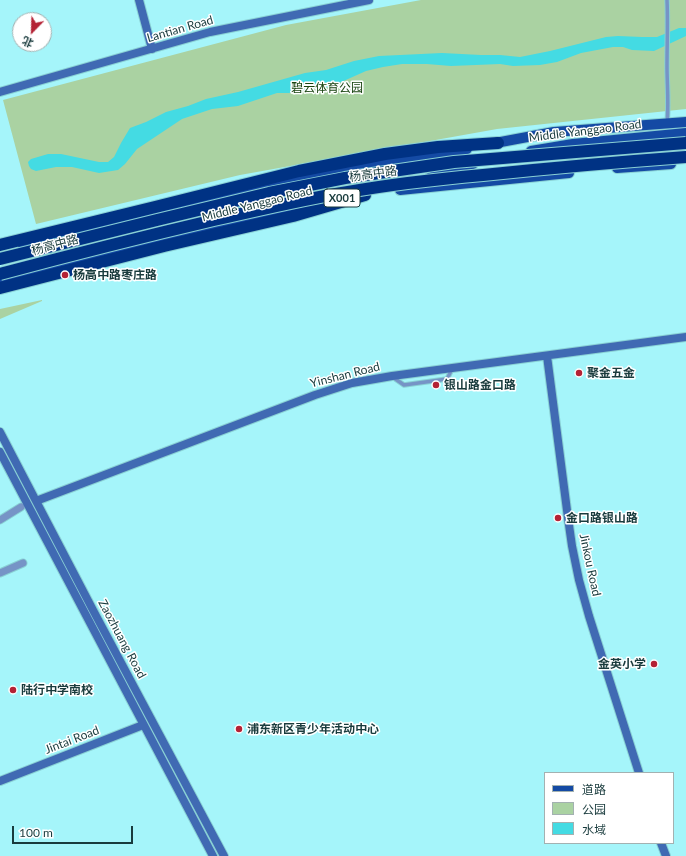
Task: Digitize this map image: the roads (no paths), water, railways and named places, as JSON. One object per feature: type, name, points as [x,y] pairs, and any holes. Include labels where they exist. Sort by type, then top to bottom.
[{"type":"highway","points":[[0,245],[299,171],[385,154],[438,147],[498,143]]},
{"type":"highway","name":"杨高中路","points":[[0,259],[262,195],[345,178],[454,162],[686,143]]},
{"type":"highway","name":"杨高中路","points":[[0,274],[158,233],[296,201],[380,186],[586,164],[686,157]]},
{"type":"highway","points":[[0,288],[164,246],[293,216],[365,195]]},
{"type":"main road","name":"Middle Yanggao Road","points":[[0,251],[303,177],[366,165],[434,156],[554,132],[686,122]]},
{"type":"main road","name":"Middle Yanggao Road","points":[[0,282],[62,264],[315,203],[396,190],[446,171],[515,154],[574,144],[686,133]]},
{"type":"main road","name":"X001","points":[[396,190],[582,171],[686,163]]},
{"type":"street","points":[[139,0],[152,49]]},
{"type":"street","name":"Lantian Road","points":[[0,92],[210,32],[369,0]]},
{"type":"street","name":"Yinshan Road","points":[[0,520],[36,501],[315,395],[352,383],[392,376],[686,338]]},
{"type":"street","name":"Jinkou Road","points":[[547,356],[568,518],[579,580],[639,772]]},
{"type":"street","name":"Zaozhuang Road","points":[[0,432],[224,856]]},
{"type":"street","name":"Zaozhuang Road","points":[[0,452],[24,506],[213,856]]},
{"type":"street","points":[[0,573],[23,563]]},
{"type":"street","name":"Jintai Road","points":[[0,781],[152,721]]},
{"type":"street","points":[[662,844],[666,856]]},
{"type":"lane","points":[[667,0],[667,124]]},
{"type":"water","points":[[679,28],[686,28],[686,36],[654,51],[613,47],[581,53],[557,62],[540,65],[513,66],[500,64],[451,66],[402,64],[366,71],[330,87],[289,93],[277,93],[238,106],[212,109],[182,119],[137,149],[118,170],[99,173],[72,167],[56,167],[36,171],[31,169],[28,162],[31,159],[48,154],[61,154],[99,162],[108,162],[114,157],[130,128],[166,112],[206,99],[238,92],[305,73],[326,70],[354,61],[379,56],[442,53],[520,57],[606,37],[657,37]]},
{"type":"place","name":"杨高中路枣庄路","points":[[65,275]]},
{"type":"place","name":"聚金五金","points":[[579,373]]},
{"type":"place","name":"银山路金口路","points":[[436,385]]},
{"type":"place","name":"金口路银山路","points":[[558,518]]},
{"type":"place","name":"金英小学","points":[[654,664]]},
{"type":"place","name":"陆行中学南校","points":[[13,690]]},
{"type":"place","name":"浦东新区青少年活动中心","points":[[239,729]]},
{"type":"park label","name":"碧云体育公园","points":[[327,88]]}]
